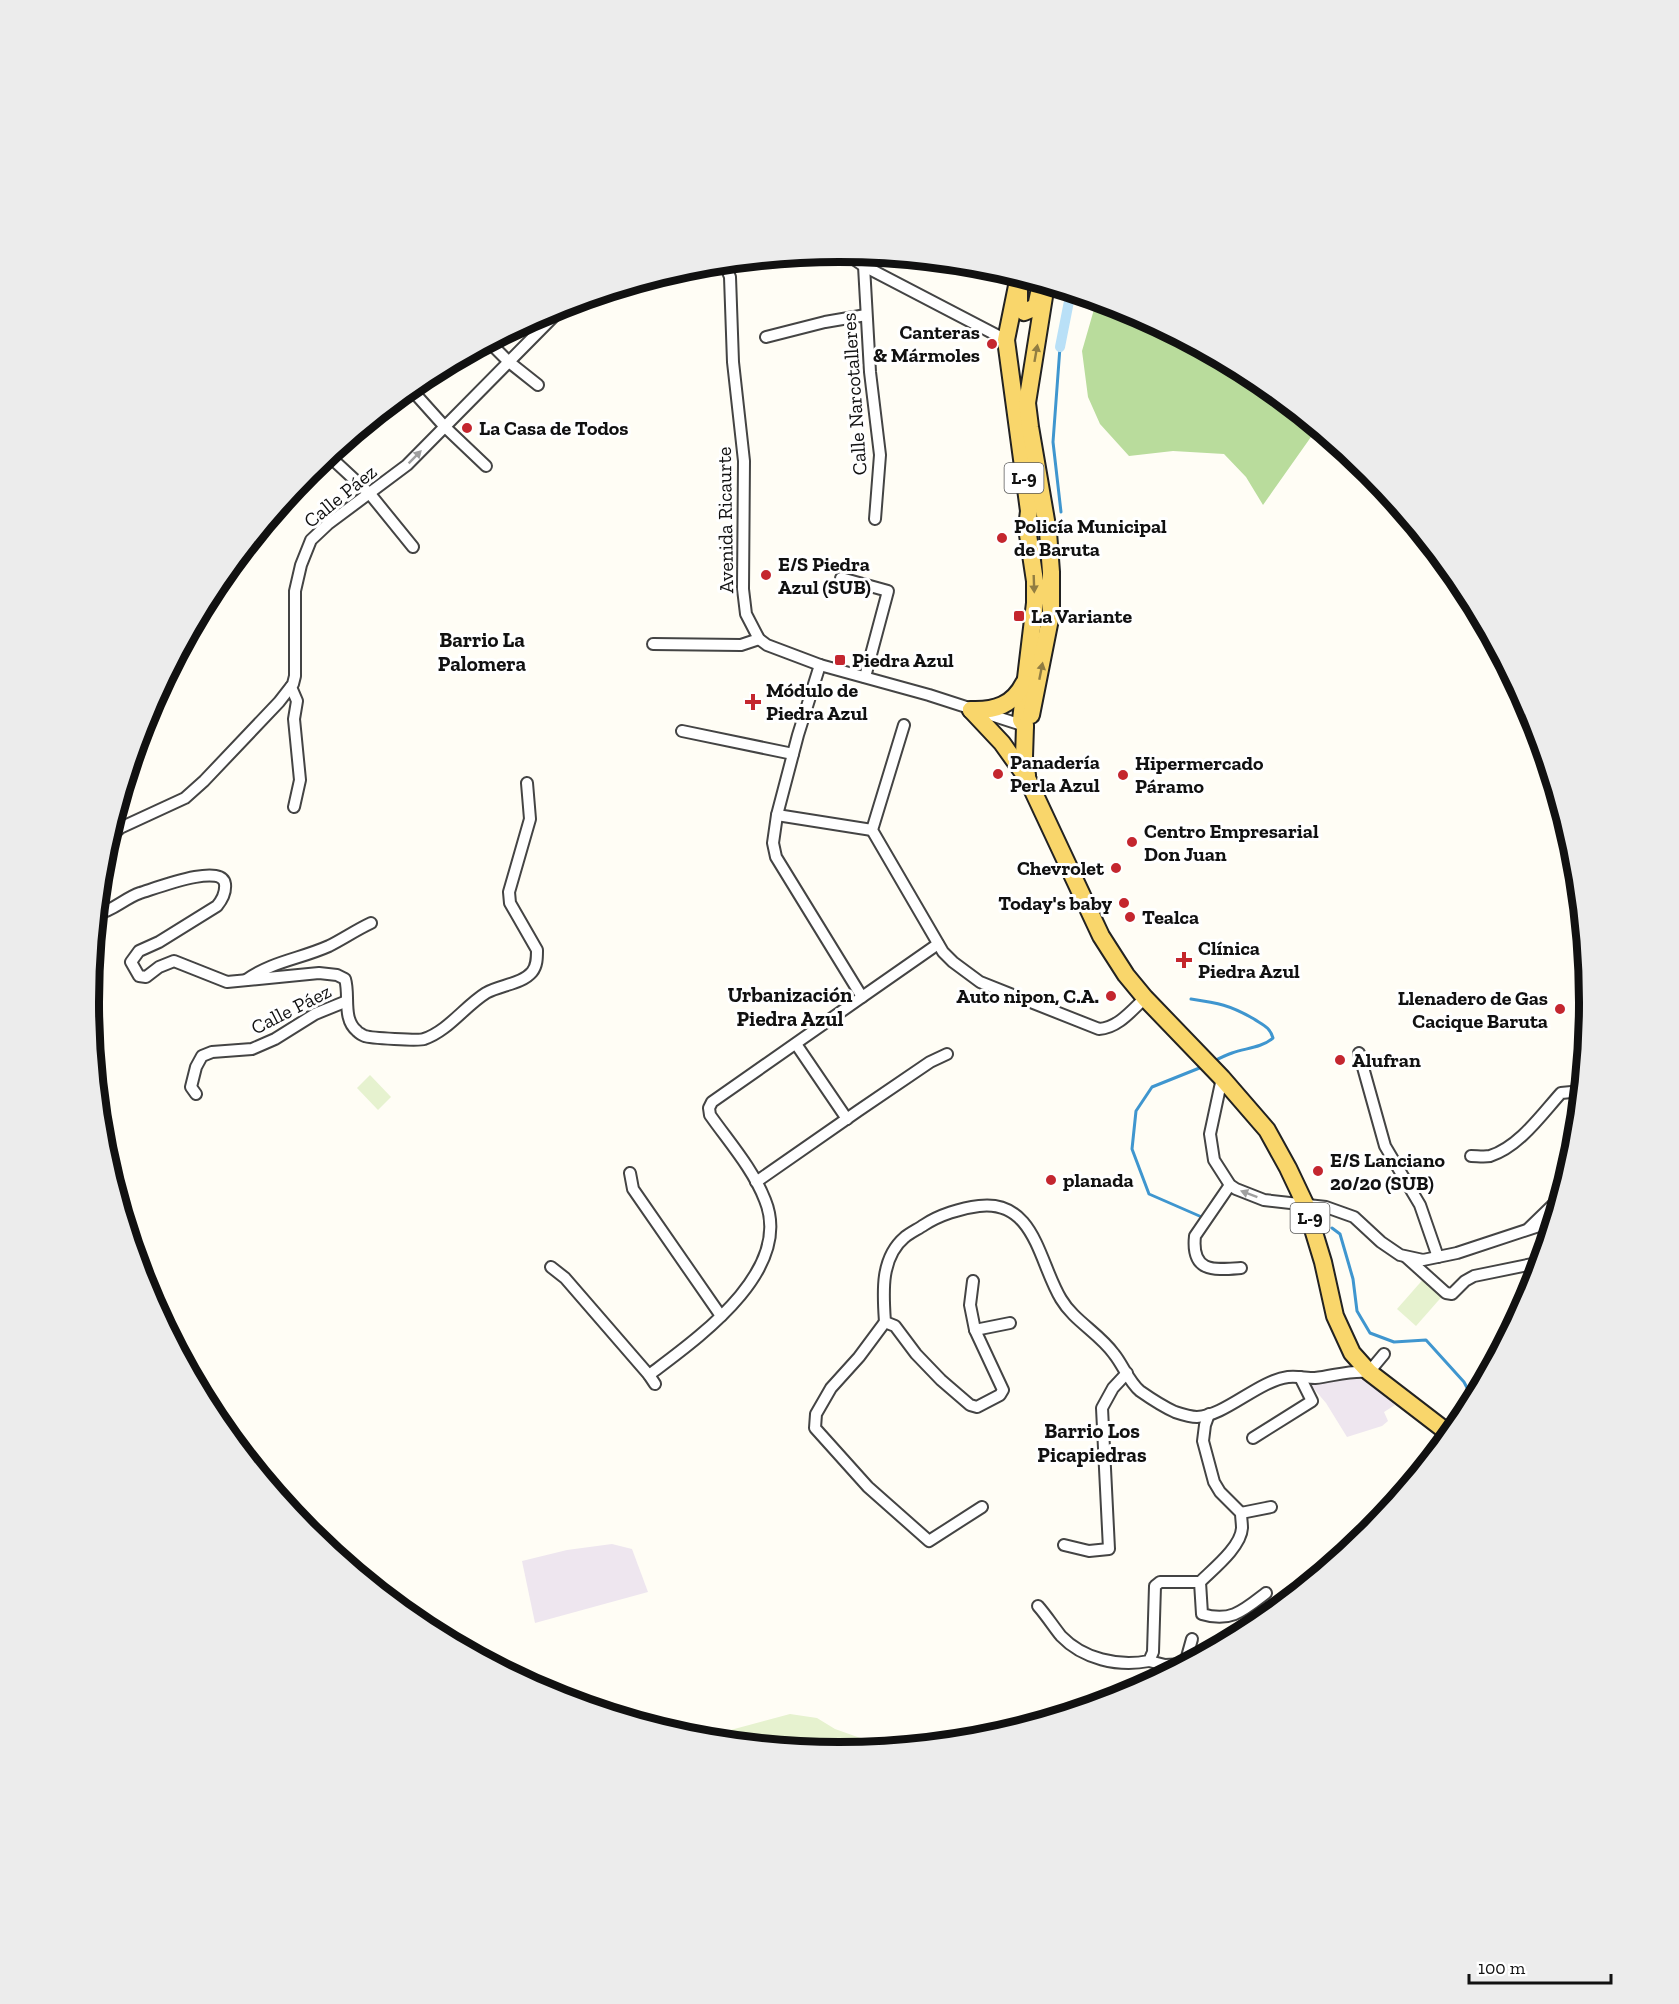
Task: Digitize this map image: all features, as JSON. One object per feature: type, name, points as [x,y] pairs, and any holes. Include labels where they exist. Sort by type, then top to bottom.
[{"type":"main road","name":"L-9","points":[[1017,284],[1006,340],[1029,512],[1027,528],[1035,581],[1035,603],[1020,720],[1025,726]]},
{"type":"main road","name":"L-9","points":[[1019,284],[1019,306],[1024,312],[1036,307],[1039,290]]},
{"type":"main road","name":"L-9","points":[[1027,778],[1024,757],[1025,726],[1030,720],[1051,614],[1052,572],[1048,532],[1027,403],[1045,291]]},
{"type":"main road","points":[[1006,340],[1016,360],[1027,403]]},
{"type":"main road","points":[[971,710],[986,711],[1004,705],[1013,699],[1026,679]]},
{"type":"main road","name":"L-9","points":[[971,710],[1002,743],[1027,778],[1101,936],[1126,975],[1267,1130],[1306,1206],[1340,1330],[1352,1353],[1369,1372],[1444,1429]]},
{"type":"street","points":[[858,262],[1006,340]]},
{"type":"street","name":"Calle Narcotalleres","points":[[864,266],[870,372],[880,455],[876,519]]},
{"type":"street","name":"Avenida Ricaurte","points":[[727,271],[730,277],[733,362],[744,461],[743,589],[746,614],[759,639]]},
{"type":"street","points":[[766,337],[825,322],[867,315]]},
{"type":"street","name":"Calle Páez","points":[[294,807],[300,780],[294,719],[297,701],[291,687],[295,676],[295,591],[306,550],[319,531],[407,465],[549,321]]},
{"type":"street","points":[[494,347],[538,385]]},
{"type":"street","points":[[416,395],[486,466]]},
{"type":"street","points":[[334,461],[370,494],[413,547]]},
{"type":"street","points":[[841,578],[888,591],[865,677]]},
{"type":"street","points":[[653,644],[741,645],[759,639],[778,650],[792,653],[820,665],[1025,726]]},
{"type":"street","points":[[820,665],[793,754],[777,815],[773,843],[781,867],[862,997]]},
{"type":"street","points":[[120,828],[185,798],[204,781],[291,687]]},
{"type":"street","points":[[904,725],[872,830],[938,944],[953,962],[980,982],[1091,1027],[1107,1029],[1145,998]]},
{"type":"street","points":[[682,731],[793,754]]},
{"type":"street","points":[[347,1001],[351,1024],[364,1036],[423,1040],[487,993],[531,973],[537,958],[537,950],[510,903],[509,892],[530,819],[527,783]]},
{"type":"street","points":[[777,815],[872,830]]},
{"type":"street","name":"Calle Páez","points":[[104,912],[140,893],[204,875],[218,876],[224,880],[225,886],[222,900],[217,906],[159,942],[139,951],[131,962],[139,976],[146,977],[174,962],[226,982],[319,973],[337,975],[345,979],[348,991],[347,1001],[315,1014],[275,1039],[252,1049],[212,1052],[202,1056],[190,1087],[196,1094]]},
{"type":"street","points":[[243,981],[260,970],[329,945],[371,923]]},
{"type":"street","points":[[551,1267],[565,1278],[652,1380],[721,1316],[749,1283],[762,1263],[768,1248],[771,1232],[766,1201],[756,1182],[710,1115],[709,1108],[712,1102],[938,944]]},
{"type":"street","points":[[796,1044],[847,1119]]},
{"type":"street","points":[[1359,1053],[1385,1146],[1420,1205],[1438,1257]]},
{"type":"street","points":[[756,1182],[930,1062],[947,1054]]},
{"type":"street","points":[[1222,1078],[1210,1134],[1214,1160],[1230,1185],[1236,1189],[1264,1200],[1326,1207],[1354,1217],[1381,1242],[1400,1255],[1423,1260],[1457,1253],[1546,1224]]},
{"type":"street","points":[[1471,1156],[1488,1157],[1499,1152],[1522,1135],[1561,1093],[1575,1092]]},
{"type":"street","points":[[630,1173],[633,1189],[721,1316]]},
{"type":"street","points":[[1230,1185],[1195,1236],[1194,1245],[1196,1256],[1205,1267],[1213,1270],[1241,1268]]},
{"type":"street","points":[[982,1507],[928,1541],[868,1487],[815,1428],[816,1414],[831,1388],[859,1357],[885,1322],[884,1274],[892,1253],[904,1238],[932,1220],[969,1207],[989,1205],[1007,1208],[1021,1218],[1037,1244],[1061,1300],[1113,1352],[1138,1390],[1174,1411],[1196,1417],[1209,1414],[1250,1392],[1287,1377],[1316,1378],[1353,1370],[1369,1372],[1384,1354]]},
{"type":"street","points":[[1524,1232],[1551,1207]]},
{"type":"street","points":[[1406,1256],[1446,1293],[1452,1294],[1474,1276],[1532,1264]]},
{"type":"street","points":[[885,1322],[895,1326],[916,1354],[942,1380],[970,1405],[977,1407],[1000,1395],[1003,1390],[975,1330],[970,1305],[973,1281]]},
{"type":"street","points":[[975,1330],[1010,1323]]},
{"type":"street","points":[[1064,1545],[1089,1551],[1109,1549],[1102,1408],[1113,1388],[1127,1373]]},
{"type":"street","points":[[1253,1438],[1312,1401],[1300,1377]]},
{"type":"street","points":[[1149,1661],[1152,1652],[1155,1586],[1160,1582],[1200,1582],[1239,1541],[1242,1529],[1241,1513],[1220,1492],[1214,1482],[1203,1441],[1209,1414]]},
{"type":"street","points":[[1241,1513],[1271,1507]]},
{"type":"street","points":[[1200,1582],[1202,1614],[1211,1617],[1230,1617],[1266,1593]]},
{"type":"street","points":[[1038,1606],[1063,1638],[1094,1658],[1113,1662],[1149,1661],[1169,1665]]},
{"type":"street","points":[[1188,1655],[1192,1639]]},
{"type":"shaded area","points":[[1353,1370],[1395,1405],[1384,1412],[1388,1421],[1382,1426],[1347,1437],[1326,1403],[1309,1383]]},
{"type":"shaded area","points":[[612,1544],[632,1549],[648,1592],[535,1623],[522,1561],[567,1550]]},
{"type":"green space","points":[[1095,307],[1167,338],[1210,361],[1251,386],[1313,433],[1263,505],[1246,477],[1224,454],[1173,451],[1129,456],[1100,424],[1088,397],[1082,351]]},
{"type":"green space","points":[[370,1075],[391,1097],[378,1110],[357,1088]]},
{"type":"green space","points":[[1426,1276],[1445,1293],[1416,1326],[1397,1309]]},
{"type":"green space","points":[[790,1714],[817,1718],[835,1729],[867,1741],[791,1741],[721,1732]]},
{"type":"waterway","points":[[1060,347],[1070,298]]},
{"type":"waterway","points":[[1060,347],[1053,442],[1061,512]]},
{"type":"waterway","points":[[1191,999],[1216,1003],[1238,1011],[1263,1025],[1272,1034],[1273,1038],[1264,1044],[1214,1061]]},
{"type":"waterway","points":[[1202,1067],[1152,1087],[1136,1111],[1132,1149],[1149,1194],[1204,1218]]},
{"type":"waterway","points":[[1332,1228],[1340,1234],[1353,1279],[1357,1311],[1370,1333],[1394,1342],[1426,1340],[1464,1382],[1469,1391]]},
{"type":"place","name":"Canteras & Mármoles","points":[[992,344]]},
{"type":"place","name":"La Casa de Todos","points":[[467,428]]},
{"type":"place","name":"Policía Municipal de Baruta","points":[[1002,538]]},
{"type":"place","name":"E/S Piedra Azul (SUB)","points":[[766,575]]},
{"type":"place","name":"La Variante","points":[[1019,616]]},
{"type":"place","name":"Piedra Azul","points":[[840,660]]},
{"type":"place","name":"Módulo de Piedra Azul","points":[[753,702]]},
{"type":"place","name":"Panadería Perla Azul","points":[[998,774]]},
{"type":"place","name":"Hipermercado Páramo","points":[[1123,775]]},
{"type":"place","name":"Centro Empresarial Don Juan","points":[[1132,842]]},
{"type":"place","name":"Chevrolet","points":[[1116,868]]},
{"type":"place","name":"Today's baby","points":[[1124,903]]},
{"type":"place","name":"Tealca","points":[[1130,917]]},
{"type":"place","name":"Clínica Piedra Azul","points":[[1184,960]]},
{"type":"place","name":"Auto nipon, C.A.","points":[[1111,996]]},
{"type":"place","name":"Llenadero de Gas Cacique Baruta","points":[[1560,1009]]},
{"type":"place","name":"Alufran","points":[[1340,1060]]},
{"type":"place","name":"E/S Lanciano 20/20 (SUB)","points":[[1318,1171]]},
{"type":"place","name":"planada","points":[[1051,1180]]},
{"type":"district","name":"Barrio La Palomera","points":[[482,652]]},
{"type":"district","name":"Urbanización Piedra Azul","points":[[790,1007]]},
{"type":"district","name":"Barrio Los Picapiedras","points":[[1092,1443]]}]
